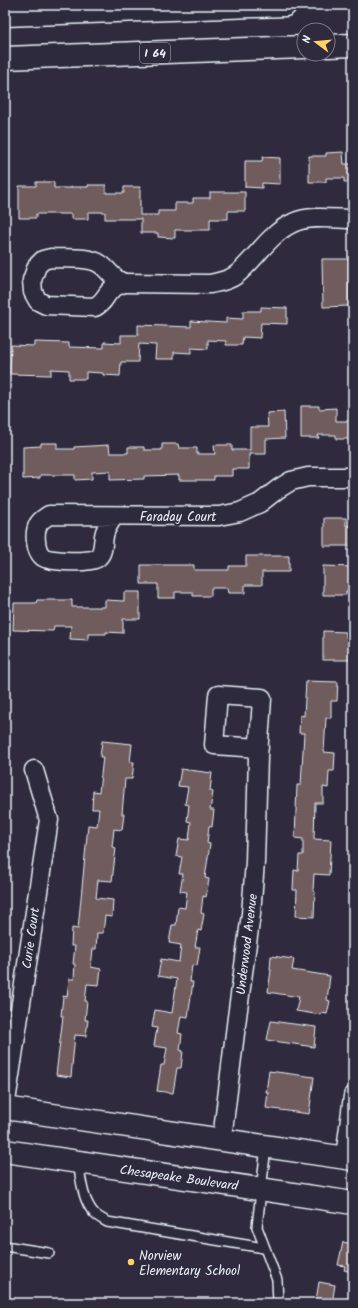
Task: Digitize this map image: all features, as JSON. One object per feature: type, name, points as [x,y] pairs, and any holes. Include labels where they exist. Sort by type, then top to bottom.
[{"type":"main road","points":[[5,15],[285,5]]},
{"type":"main road","points":[[336,46],[353,45]]},
{"type":"main road","name":"I 64","points":[[5,58],[296,47]]},
{"type":"main road","points":[[5,1108],[349,1158]]},
{"type":"main road","name":"Chesapeake Boulevard","points":[[5,1151],[353,1204]]},
{"type":"street","points":[[124,283],[114,278],[101,264],[92,260],[51,258],[43,260],[37,266],[32,280],[33,292],[38,301],[46,305],[95,307],[102,303],[115,286],[124,283],[210,284],[222,282],[235,276],[283,228],[296,221],[307,218],[353,219]]},
{"type":"street","name":"Faraday Court","points":[[114,516],[219,516],[240,512],[260,503],[278,489],[291,482],[308,476],[353,477]]},
{"type":"street","name":"Underwood Avenue","points":[[222,1139],[251,914],[255,862],[258,748]]},
{"type":"street","name":"Curie Court","points":[[5,1108],[49,820],[34,770]]},
{"type":"street","points":[[349,1158],[353,1096]]},
{"type":"lane","points":[[266,1145],[257,1227],[277,1280],[278,1303]]},
{"type":"lane","points":[[78,1162],[84,1195],[88,1206],[94,1214],[107,1222],[265,1249]]},
{"type":"lane","points":[[5,1246],[49,1253]]},
{"type":"building","points":[[343,152],[344,164],[353,164],[353,182],[344,182],[344,178],[326,178],[326,182],[309,182],[309,156],[326,156],[326,153]]},
{"type":"building","points":[[263,157],[280,158],[280,184],[262,183],[262,188],[245,187],[245,161],[262,161]]},
{"type":"building","points":[[36,182],[54,182],[54,188],[106,185],[106,193],[124,193],[124,187],[140,187],[140,215],[158,215],[158,211],[175,211],[175,203],[193,203],[193,198],[210,198],[210,192],[245,192],[245,211],[228,211],[228,219],[210,219],[210,230],[175,230],[175,238],[158,237],[158,233],[141,233],[141,219],[105,219],[105,212],[88,212],[88,219],[71,219],[71,214],[36,214],[36,218],[19,218],[19,186],[36,186]]},
{"type":"building","points":[[322,259],[349,259],[349,306],[323,307]]},
{"type":"building","points":[[261,307],[287,308],[287,324],[261,323],[260,338],[243,337],[242,345],[226,345],[226,341],[208,340],[208,349],[191,348],[191,353],[174,352],[174,359],[155,359],[156,345],[139,344],[138,362],[121,362],[120,376],[86,372],[86,379],[69,379],[69,370],[51,369],[51,375],[10,374],[11,345],[34,346],[34,342],[69,343],[69,347],[104,348],[104,342],[121,343],[121,335],[138,335],[138,325],[191,327],[191,321],[226,323],[226,318],[243,319],[243,311],[261,311]]},
{"type":"building","points":[[301,406],[319,406],[319,409],[336,408],[336,421],[353,421],[353,439],[336,439],[336,435],[318,435],[319,438],[301,438]]},
{"type":"building","points":[[284,412],[285,438],[266,439],[266,454],[249,454],[249,469],[232,469],[232,476],[214,476],[214,480],[179,480],[179,475],[144,476],[144,479],[110,480],[110,471],[92,472],[92,479],[75,480],[75,475],[40,475],[40,478],[23,479],[23,447],[41,446],[41,443],[57,443],[57,449],[74,449],[74,447],[109,445],[110,453],[128,453],[128,447],[144,447],[144,450],[162,450],[162,444],[178,444],[179,448],[197,448],[197,454],[215,454],[214,445],[232,445],[232,450],[250,450],[250,427],[268,427],[267,413]]},
{"type":"building","points":[[324,518],[346,518],[346,526],[353,526],[353,546],[324,546]]},
{"type":"building","points":[[246,556],[289,556],[289,572],[262,572],[262,585],[245,585],[245,593],[228,593],[227,588],[211,588],[211,596],[193,596],[193,592],[175,592],[175,598],[158,598],[158,584],[141,584],[141,565],[194,565],[194,570],[229,570],[229,566],[246,566]]},
{"type":"building","points":[[323,566],[353,567],[353,591],[346,591],[346,595],[323,595]]},
{"type":"building","points":[[124,592],[140,592],[140,619],[123,619],[123,633],[106,632],[106,634],[88,634],[88,640],[70,639],[71,626],[54,626],[53,631],[13,630],[14,603],[36,603],[37,600],[72,600],[72,607],[105,607],[105,600],[124,601]]},
{"type":"building","points":[[323,631],[346,632],[346,637],[353,637],[353,660],[323,660]]},
{"type":"building","points":[[306,681],[338,682],[337,701],[331,701],[331,718],[326,718],[324,752],[335,753],[334,771],[329,771],[328,788],[323,787],[323,803],[315,803],[314,839],[331,840],[329,875],[314,874],[314,917],[296,916],[297,890],[293,890],[294,870],[298,871],[299,855],[303,855],[303,839],[295,838],[297,785],[301,785],[304,733],[299,733],[300,715],[304,716]]},
{"type":"building","points":[[102,741],[132,744],[130,762],[134,762],[132,779],[125,779],[122,830],[114,829],[112,847],[116,848],[112,881],[98,880],[96,898],[113,900],[112,917],[105,916],[103,933],[97,933],[96,949],[93,949],[91,967],[101,969],[99,985],[87,984],[85,1020],[88,1020],[86,1036],[75,1035],[71,1077],[56,1075],[63,1016],[61,1016],[63,996],[67,997],[69,979],[74,979],[75,964],[73,964],[75,946],[71,946],[72,928],[78,929],[88,825],[97,826],[99,809],[92,809],[93,791],[99,792],[103,757],[100,757]]},
{"type":"building","points":[[181,769],[212,773],[210,791],[213,792],[210,810],[214,810],[212,827],[209,826],[207,843],[210,844],[205,878],[209,879],[206,897],[203,896],[201,913],[204,914],[201,931],[198,930],[195,947],[200,947],[197,966],[192,965],[190,982],[193,982],[188,1017],[181,1016],[178,1033],[182,1034],[180,1050],[183,1051],[181,1068],[177,1068],[173,1093],[157,1091],[161,1065],[164,1065],[167,1048],[154,1046],[157,1028],[152,1027],[155,1010],[172,1013],[177,979],[158,976],[161,959],[179,962],[181,945],[169,943],[172,925],[176,925],[178,907],[185,908],[187,892],[180,891],[183,874],[179,874],[182,857],[176,856],[179,839],[189,840],[191,822],[187,821],[189,805],[185,804],[188,787],[178,786]]},
{"type":"building","points":[[271,956],[294,959],[292,970],[330,976],[327,1000],[330,1001],[327,1014],[321,1013],[321,1015],[296,1011],[299,997],[268,992]]},
{"type":"building","points":[[271,1021],[316,1027],[314,1047],[267,1040]]},
{"type":"building","points":[[269,1071],[314,1077],[309,1114],[266,1108],[268,1092],[266,1092]]},
{"type":"building","points":[[352,1240],[353,1267],[352,1272],[344,1270],[345,1266],[338,1265],[343,1242],[352,1244]]},
{"type":"building","points":[[319,1282],[335,1285],[332,1303],[316,1300]]},
{"type":"place","name":"Norview Elementary School","points":[[131,1262]]}]
